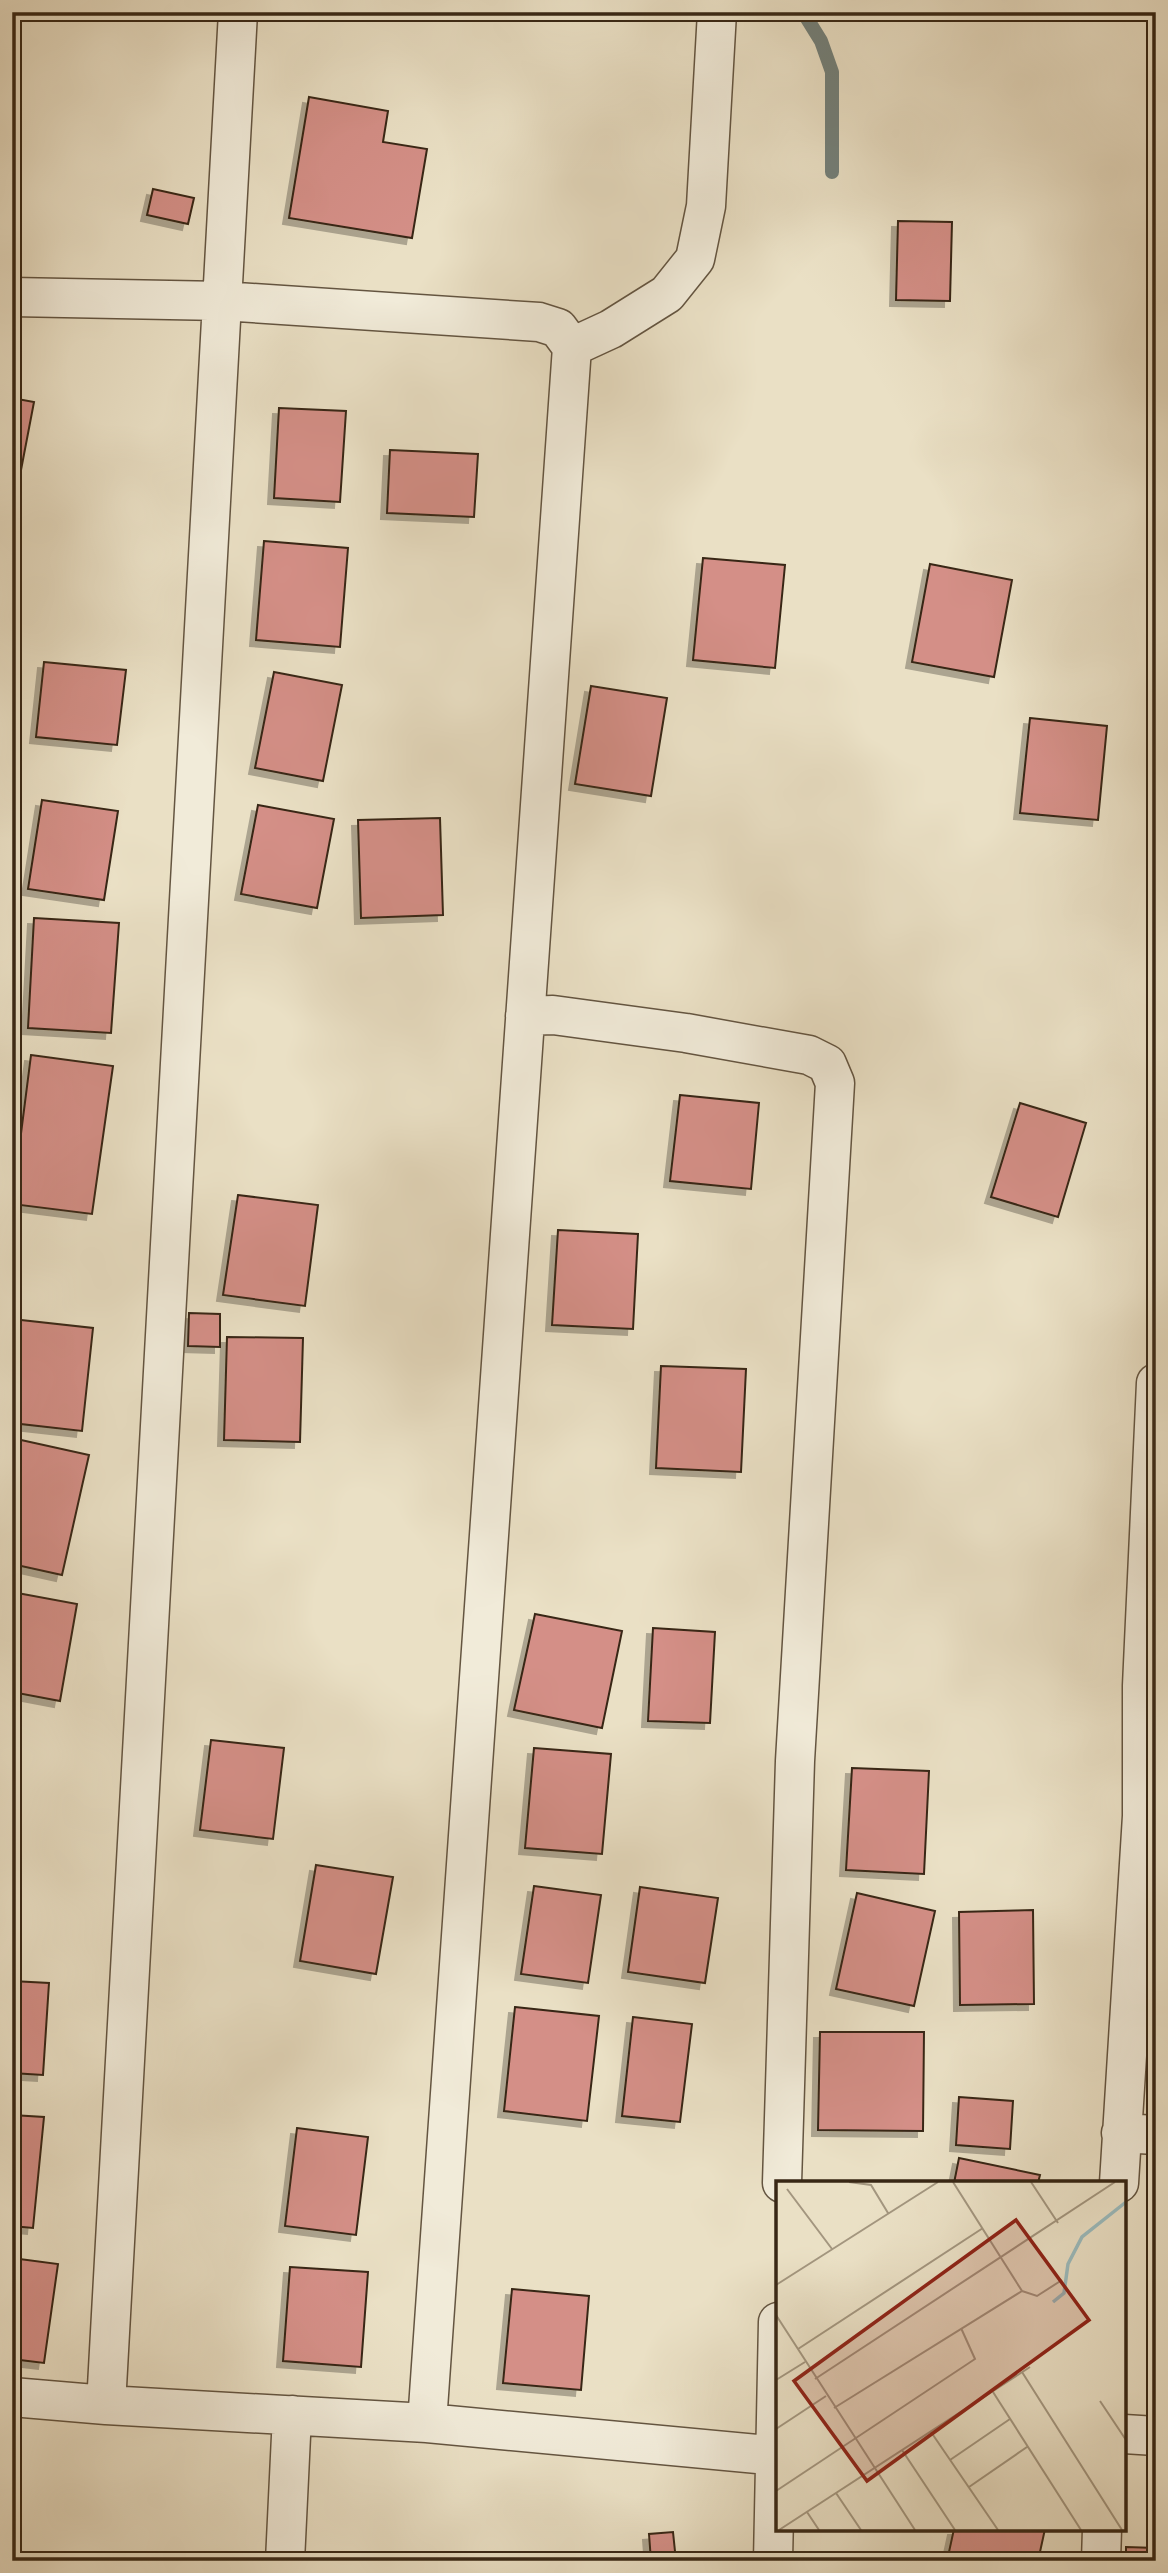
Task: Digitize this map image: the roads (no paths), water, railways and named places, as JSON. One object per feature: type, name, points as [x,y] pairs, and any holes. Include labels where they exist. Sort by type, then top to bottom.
[{"type":"street","points":[[106,2405],[238,12]]},
{"type":"street","points":[[572,347],[611,329],[667,294],[695,259],[706,206],[717,12]]},
{"type":"street","points":[[12,297],[222,301],[539,322],[558,328],[572,347],[427,2423]]},
{"type":"street","points":[[525,1016],[553,1016],[686,1033],[808,1055],[827,1064],[835,1083],[795,1761],[782,2181]]},
{"type":"street","points":[[1120,2181],[1138,2134],[1149,1816],[1142,1673],[1156,1382]]},
{"type":"street","points":[[12,2397],[106,2405],[427,2423],[776,2456],[773,2561]]},
{"type":"street","points":[[285,2561],[292,2415]]},
{"type":"street","points":[[1126,2434],[1156,2436]]},
{"type":"street","points":[[1101,2561],[1102,2531]]},
{"type":"waterway","points":[[803,12],[821,41],[832,72],[832,172]]}]
